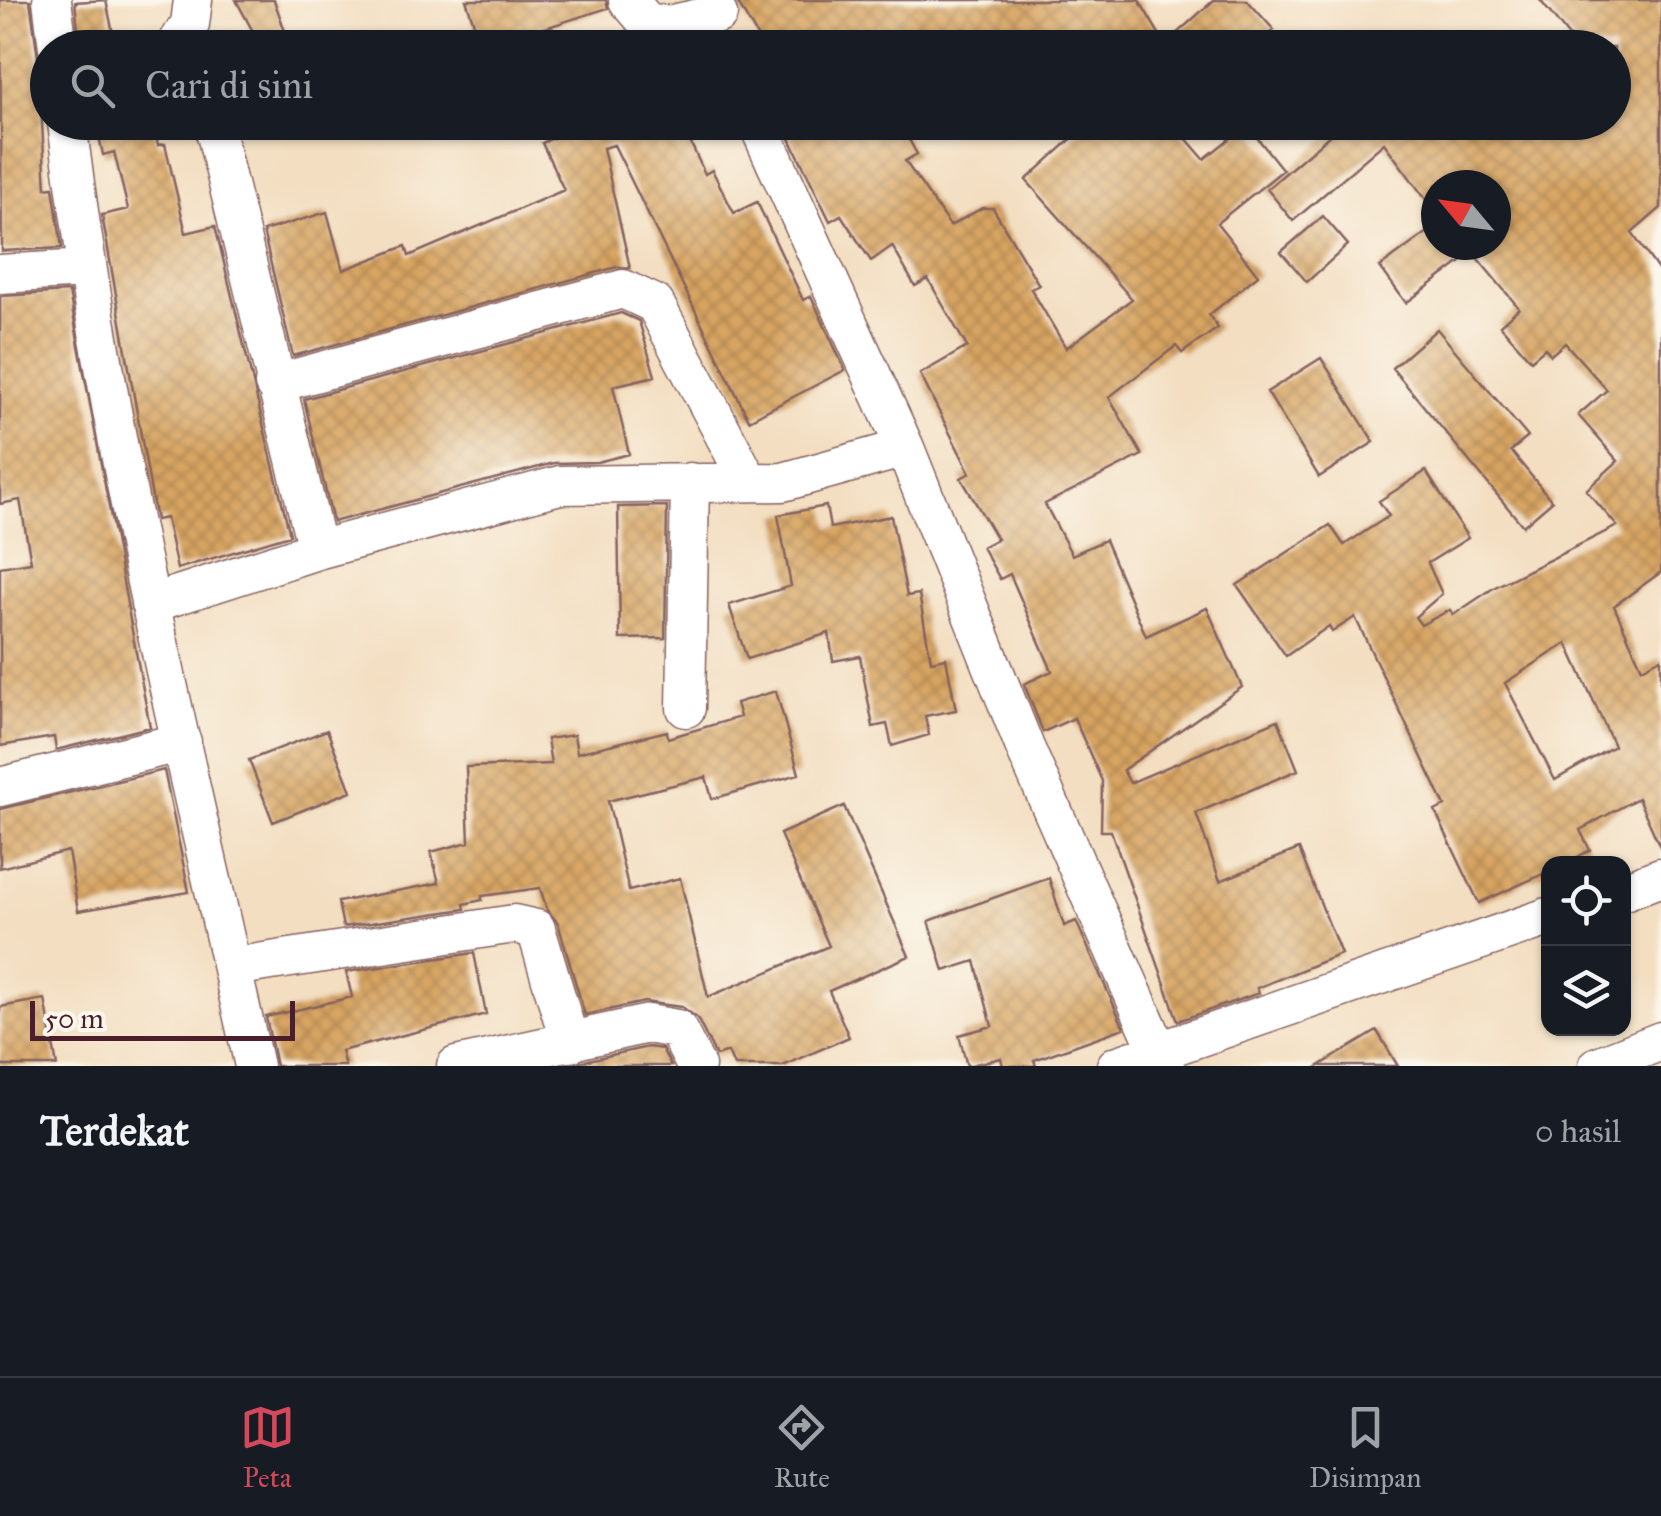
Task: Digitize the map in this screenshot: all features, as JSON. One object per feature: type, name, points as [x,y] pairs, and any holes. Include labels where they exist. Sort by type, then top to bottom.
[{"type":"street","points":[[52,0],[56,30]]},
{"type":"street","points":[[628,0],[648,22],[668,25],[722,21]]},
{"type":"street","points":[[69,140],[85,269],[150,604],[254,1066]]},
{"type":"street","points":[[217,140],[317,550]]},
{"type":"street","points":[[764,140],[906,448],[1026,750],[1161,1059]]},
{"type":"street","points":[[0,274],[85,269]]},
{"type":"street","points":[[274,384],[623,289],[655,304],[748,480]]},
{"type":"street","points":[[150,604],[317,550],[560,485],[783,482],[906,448]]},
{"type":"street","points":[[686,708],[690,482]]},
{"type":"street","points":[[0,787],[182,742]]},
{"type":"street","points":[[1631,888],[1661,877]]},
{"type":"street","points":[[1116,1066],[1161,1059],[1541,920]]},
{"type":"street","points":[[232,967],[514,924],[536,929],[570,1043]]},
{"type":"street","points":[[456,1066],[648,1024],[670,1026],[686,1040],[696,1066]]},
{"type":"street","points":[[1598,1066],[1661,1041]]},
{"type":"building","points":[[0,0],[30,0],[34,30],[30,30],[30,140],[43,140],[46,188],[53,187],[62,248],[2,251]]},
{"type":"building","points":[[106,0],[112,30],[78,30],[75,2]]},
{"type":"building","points":[[236,0],[274,0],[285,30],[252,30]]},
{"type":"building","points":[[466,0],[606,0],[608,8],[539,30],[476,30]]},
{"type":"building","points":[[736,0],[1139,0],[1157,30],[754,30]]},
{"type":"building","points":[[1214,0],[1247,0],[1274,30],[1181,30]]},
{"type":"building","points":[[1540,0],[1661,0],[1661,208],[1632,233],[1661,274],[1661,572],[1614,606],[1642,668],[1661,658],[1661,849],[1638,798],[1580,830],[1590,850],[1579,856],[1541,856],[1541,875],[1479,903],[1435,811],[1445,806],[1355,617],[1332,632],[1329,626],[1286,656],[1237,585],[1330,525],[1344,545],[1389,516],[1379,501],[1426,471],[1468,538],[1428,563],[1442,594],[1415,617],[1421,625],[1450,610],[1453,615],[1495,587],[1617,526],[1586,490],[1618,461],[1578,415],[1607,390],[1565,343],[1551,355],[1545,348],[1531,360],[1500,325],[1519,308],[1479,260],[1511,260],[1511,170],[1421,170],[1421,193],[1384,143],[1293,221],[1267,189],[1324,140],[1631,140],[1631,30],[1564,30]],"holes":[[[1567,643],[1614,746],[1555,780],[1505,683]]]},
{"type":"building","points":[[100,140],[157,140],[158,145],[165,144],[186,233],[215,226],[290,535],[177,569],[166,518],[156,520],[102,215],[128,209],[114,152],[103,155]]},
{"type":"building","points":[[689,140],[705,174],[712,170],[734,213],[757,202],[803,300],[811,296],[845,370],[749,420],[614,145],[603,148],[630,268],[617,267],[293,356],[263,231],[327,212],[343,270],[406,246],[409,256],[564,190],[542,143]]},
{"type":"building","points":[[791,140],[909,140],[917,154],[905,161],[950,226],[982,208],[993,208],[1039,285],[1031,289],[1066,348],[1132,299],[1026,180],[1070,140],[1188,140],[1204,159],[1228,140],[1259,140],[1283,170],[1217,223],[1258,275],[1209,315],[1218,328],[1182,353],[1176,346],[1109,397],[1142,455],[1045,504],[1072,555],[1105,540],[1146,636],[1207,608],[1242,687],[1123,770],[1130,783],[1278,720],[1298,770],[1196,813],[1220,881],[1299,849],[1341,954],[1257,988],[1259,993],[1178,1021],[1111,831],[1101,831],[1102,781],[1074,718],[1043,732],[1024,684],[1052,671],[1010,574],[1000,579],[982,547],[997,539],[961,478],[970,473],[920,374],[967,347],[928,279],[915,286],[892,246],[871,261],[841,215],[830,221]]},
{"type":"building","points":[[1323,216],[1348,245],[1307,282],[1281,252]]},
{"type":"building","points":[[1421,237],[1421,260],[1464,260],[1406,303],[1380,267]]},
{"type":"building","points":[[69,292],[150,727],[56,750],[54,737],[0,746],[0,567],[31,562],[20,500],[0,504],[0,296]]},
{"type":"building","points":[[621,313],[639,321],[655,376],[613,386],[629,454],[597,462],[554,463],[333,522],[304,399]]},
{"type":"building","points":[[1437,329],[1528,437],[1511,451],[1552,501],[1523,526],[1392,368]]},
{"type":"building","points":[[1321,358],[1374,442],[1319,477],[1267,392]]},
{"type":"building","points":[[667,506],[665,638],[620,639],[618,507]]},
{"type":"building","points":[[826,506],[830,528],[891,516],[907,596],[919,594],[931,661],[946,658],[956,710],[925,716],[929,735],[892,746],[887,724],[873,727],[860,656],[833,661],[829,633],[747,659],[729,605],[791,586],[778,515]]},
{"type":"building","points":[[776,691],[799,774],[712,799],[706,777],[608,801],[629,891],[680,878],[708,997],[829,946],[780,834],[844,806],[909,956],[829,991],[849,1037],[783,1066],[734,1066],[728,1052],[716,1056],[697,1018],[682,1007],[644,1002],[585,1015],[558,923],[547,910],[540,888],[482,896],[482,900],[464,904],[465,909],[343,927],[338,902],[439,883],[431,852],[469,842],[466,767],[551,764],[547,739],[574,735],[577,753],[667,731],[668,738],[740,717],[736,703]]},
{"type":"building","points":[[327,730],[351,791],[273,822],[249,760]]},
{"type":"building","points":[[164,770],[189,892],[78,911],[68,851],[0,868],[0,809]]},
{"type":"building","points":[[1049,878],[1064,926],[1076,921],[1124,1028],[1034,1060],[1036,1066],[1003,1066],[1001,1058],[967,1066],[959,1035],[992,1026],[975,961],[944,971],[929,921]]},
{"type":"building","points":[[474,953],[486,1014],[341,1051],[345,1066],[276,1066],[266,1017],[352,997],[346,972]]},
{"type":"building","points":[[45,999],[57,1066],[0,1066],[0,1007]]},
{"type":"building","points":[[1377,1031],[1398,1066],[1319,1066]]},
{"type":"building","points":[[648,1047],[662,1049],[671,1066],[561,1066]]}]
